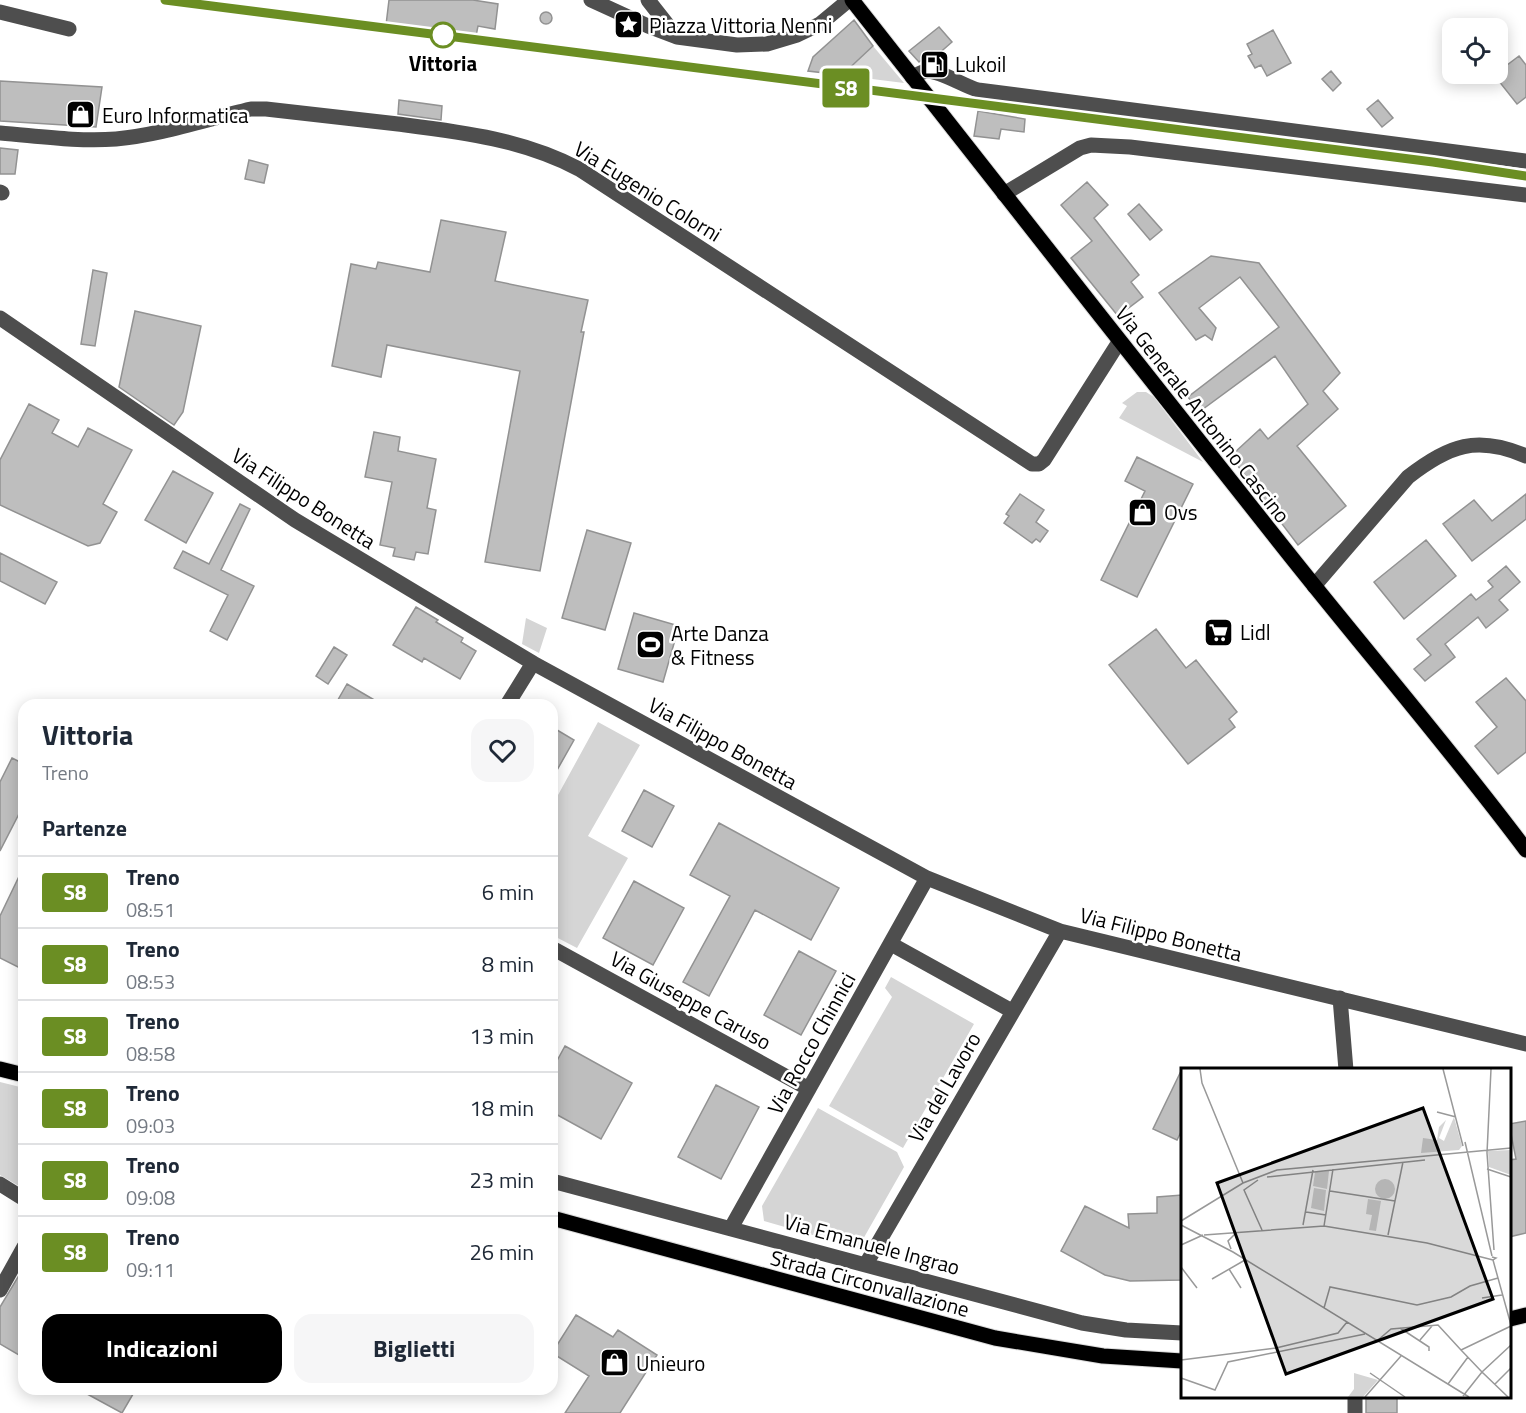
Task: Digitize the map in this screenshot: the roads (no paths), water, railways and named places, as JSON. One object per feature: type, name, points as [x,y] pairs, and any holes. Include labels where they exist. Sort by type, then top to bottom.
[{"type":"main road","name":"Via Generale Antonino Cascino","points":[[851,0],[1119,342],[1524,844]]},
{"type":"main road","points":[[0,1069],[18,1074]]},
{"type":"main road","name":"Strada Circonvallazione","points":[[558,1220],[995,1338],[1103,1356],[1181,1361]]},
{"type":"main road","points":[[1511,1319],[1526,1315]]},
{"type":"street","points":[[591,0],[677,37],[737,45],[767,44],[797,35],[820,24],[851,0]]},
{"type":"street","points":[[648,0],[677,37]]},
{"type":"street","points":[[0,12],[69,29]]},
{"type":"street","points":[[912,77],[925,71],[937,73],[978,90],[1526,161]]},
{"type":"street","name":"Via Eugenio Colorni","points":[[0,133],[116,139],[150,134],[251,109],[266,109],[464,132],[507,140],[540,151],[579,169],[1032,465],[1044,460],[1119,342]]},
{"type":"street","points":[[1004,194],[1070,153],[1091,145],[1131,147],[1526,195]]},
{"type":"street","name":"Via Filippo Bonetta","points":[[0,318],[295,520],[533,663],[927,878],[1060,931],[1526,1044]]},
{"type":"street","points":[[1314,586],[1408,477],[1418,469],[1450,450],[1465,445],[1491,446],[1526,456]]},
{"type":"street","points":[[511,699],[533,663]]},
{"type":"street","name":"Via Rocco Chinnici","points":[[731,1228],[927,878]]},
{"type":"street","name":"Via del Lavoro","points":[[866,1264],[1060,931]]},
{"type":"street","points":[[891,944],[1012,1011]]},
{"type":"street","name":"Via Giuseppe Caruso","points":[[558,951],[809,1089]]},
{"type":"street","points":[[1340,998],[1346,1068]]},
{"type":"street","points":[[1499,1039],[1526,1036]]},
{"type":"street","name":"Via Emanuele Ingrao","points":[[558,1183],[1082,1323],[1126,1330],[1181,1333]]},
{"type":"street","points":[[0,1184],[18,1195]]},
{"type":"street","points":[[0,1290],[18,1258]]},
{"type":"railway","points":[[165,0],[1433,162],[1526,176]]},
{"type":"train","name":"S8","points":[[165,0],[1433,162],[1526,176]]},
{"type":"place","name":"Piazza Vittoria Nenni","points":[[628,25]]},
{"type":"place","name":"Vittoria","points":[[443,35]]},
{"type":"place","name":"Lukoil","points":[[934,64]]},
{"type":"place","name":"Euro Informatica","points":[[81,115]]},
{"type":"place","name":"Ovs","points":[[1143,512]]},
{"type":"place","name":"Lidl","points":[[1219,632]]},
{"type":"place","name":"Arte Danza & Fitness","points":[[650,645]]},
{"type":"place","name":"Unieuro","points":[[615,1363]]}]
